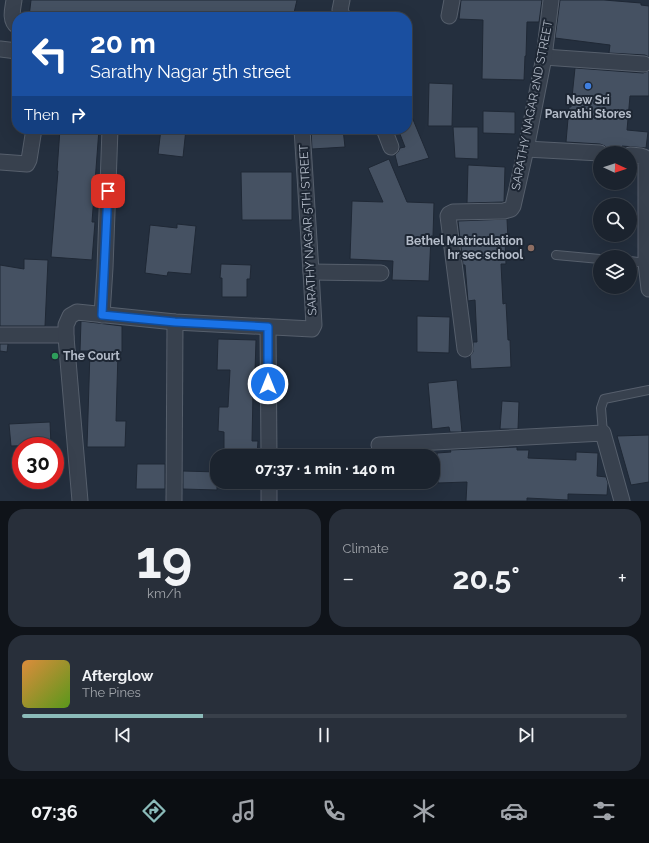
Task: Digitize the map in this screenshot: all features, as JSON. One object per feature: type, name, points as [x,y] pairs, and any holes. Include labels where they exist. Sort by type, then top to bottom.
[{"type":"street","points":[[13,12],[14,0]]},
{"type":"street","points":[[341,12],[342,0]]},
{"type":"street","points":[[449,16],[452,0]]},
{"type":"street","name":"SARATHY NAGAR 2ND STREET","points":[[465,350],[448,216],[453,212],[504,211],[511,209],[513,206],[544,57],[551,0]]},
{"type":"street","points":[[0,49],[12,50]]},
{"type":"street","points":[[544,57],[644,64]]},
{"type":"street","points":[[0,162],[27,164],[30,160],[33,134]]},
{"type":"street","points":[[102,315],[110,134]]},
{"type":"street","name":"SARATHY NAGAR 5TH STREET","points":[[80,501],[66,337],[66,325],[70,316],[77,312],[175,322],[312,329],[314,325],[302,134]]},
{"type":"street","points":[[386,134],[391,146]]},
{"type":"street","points":[[526,149],[593,153]]},
{"type":"street","points":[[637,156],[641,156],[646,161],[646,263],[649,289]]},
{"type":"street","points":[[311,272],[381,273]]},
{"type":"street","points":[[174,501],[175,322]]},
{"type":"street","points":[[268,327],[269,449]]},
{"type":"street","points":[[0,335],[62,335],[66,337]]},
{"type":"street","points":[[380,445],[603,432],[622,501]]},
{"type":"street","points":[[269,489],[269,501]]},
{"type":"lane","points":[[556,255],[593,258]]},
{"type":"lane","points":[[637,262],[646,263]]},
{"type":"lane","points":[[603,432],[601,408],[604,399],[649,390]]},
{"type":"building","points":[[31,0],[297,0],[294,12],[30,12]]},
{"type":"building","points":[[461,0],[542,0],[539,22],[527,22],[524,80],[482,79],[483,20],[459,19]]},
{"type":"building","points":[[560,0],[604,0],[641,3],[641,5],[649,6],[649,57],[645,55],[609,53],[610,45],[555,38]]},
{"type":"building","points":[[575,68],[643,73],[649,71],[649,96],[630,96],[627,130],[648,132],[646,148],[637,147],[637,146],[605,146],[600,144],[566,142],[569,107],[571,107]]},
{"type":"building","points":[[429,83],[453,84],[452,126],[428,126]]},
{"type":"building","points":[[483,111],[515,112],[515,134],[483,133]]},
{"type":"building","points":[[412,117],[429,158],[398,167],[395,155],[400,148],[405,147],[400,134],[412,134]]},
{"type":"building","points":[[453,127],[478,127],[478,159],[455,158]]},
{"type":"building","points":[[60,134],[99,134],[92,222],[95,222],[92,260],[51,257]]},
{"type":"building","points":[[160,134],[185,134],[183,157],[158,154]]},
{"type":"building","points":[[311,134],[344,134],[345,147],[312,149]]},
{"type":"building","points":[[389,159],[407,202],[434,203],[429,281],[392,280],[393,261],[350,259],[352,201],[383,202],[368,168]]},
{"type":"building","points":[[468,165],[505,167],[504,202],[467,203]]},
{"type":"building","points":[[241,172],[292,172],[292,220],[242,220]]},
{"type":"building","points":[[507,219],[508,240],[505,240],[506,264],[501,264],[503,304],[506,303],[511,367],[471,369],[470,356],[473,352],[473,342],[477,342],[475,300],[468,301],[465,265],[463,265],[458,221]]},
{"type":"building","points":[[177,224],[196,226],[191,274],[168,272],[167,276],[145,273],[150,225],[177,228]]},
{"type":"building","points":[[24,259],[48,260],[45,326],[0,326],[0,265],[24,269]]},
{"type":"building","points":[[221,264],[251,265],[250,279],[247,279],[247,297],[222,297],[222,278],[220,278]]},
{"type":"building","points":[[417,316],[450,317],[449,353],[417,352]]},
{"type":"building","points":[[81,321],[122,326],[122,352],[118,352],[116,421],[126,421],[125,447],[87,447],[90,351],[80,351]]},
{"type":"building","points":[[218,339],[256,340],[255,372],[257,372],[256,393],[253,393],[252,441],[258,441],[257,449],[224,449],[224,432],[218,431],[219,407],[228,407],[230,370],[217,370]]},
{"type":"building","points":[[0,344],[8,344],[7,352],[0,351]]},
{"type":"building","points":[[457,380],[462,432],[450,432],[449,427],[432,429],[428,383]]},
{"type":"building","points":[[502,401],[519,402],[518,429],[500,429]]},
{"type":"building","points":[[50,422],[51,437],[12,437],[11,446],[9,424]]},
{"type":"building","points":[[649,435],[649,482],[631,485],[617,436]]},
{"type":"building","points":[[517,447],[517,450],[529,450],[528,458],[576,460],[576,452],[598,453],[597,476],[606,477],[608,483],[607,495],[568,494],[568,500],[527,498],[527,501],[466,501],[467,482],[440,483],[440,453],[451,452],[450,450]]},
{"type":"building","points":[[137,464],[165,464],[165,489],[136,489]]},
{"type":"building","points":[[183,471],[210,472],[210,489],[217,490],[183,489]]},
{"type":"place","name":"New Sri Parvathi Stores","points":[[588,86]]},
{"type":"place","name":"Bethel Matriculation hr sec school","points":[[531,248]]},
{"type":"place","name":"The Court","points":[[55,356]]},
{"type":"route","points":[[108,191],[102,315],[175,322],[268,327],[268,384]]}]
